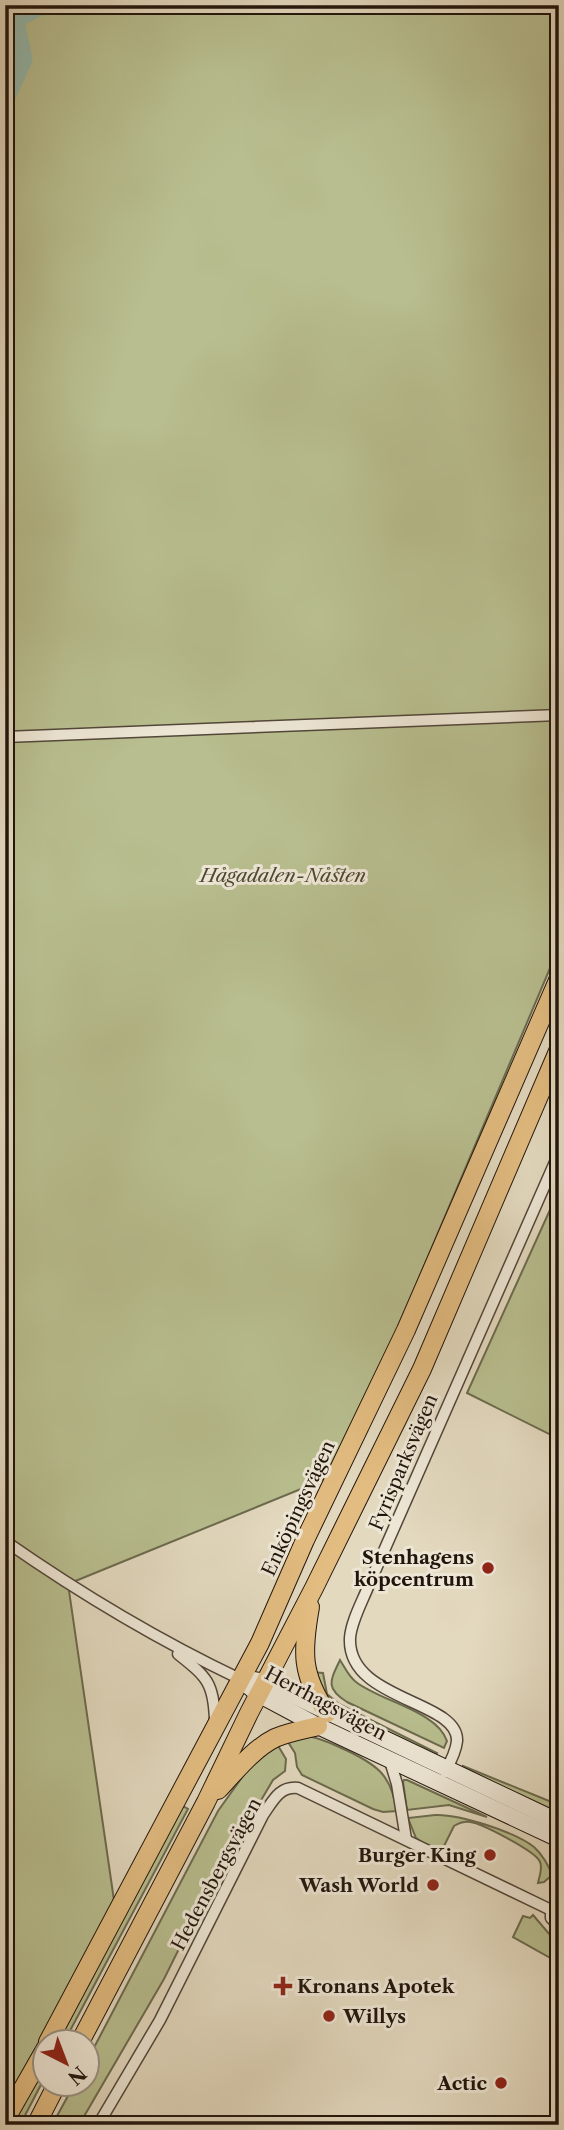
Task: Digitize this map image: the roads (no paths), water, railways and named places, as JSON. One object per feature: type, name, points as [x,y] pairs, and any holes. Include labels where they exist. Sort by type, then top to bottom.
[{"type":"main road","name":"Enköpingsvägen","points":[[55,2028],[260,1643],[305,1540],[406,1330],[559,978]]},
{"type":"main road","points":[[87,2028],[206,1802],[422,1369],[559,1049]]},
{"type":"main road","points":[[206,1802],[246,1761],[273,1739],[322,1720],[304,1658],[304,1641],[314,1588]]},
{"type":"main road","points":[[5,2120],[32,2073]]},
{"type":"main road","points":[[36,2125],[50,2098]]},
{"type":"street","points":[[5,737],[559,715]]},
{"type":"street","name":"Fyrisparksvägen","points":[[442,1777],[457,1740],[454,1728],[442,1717],[380,1686],[365,1674],[352,1651],[350,1637],[368,1587],[559,1153]]},
{"type":"street","points":[[5,1541],[69,1586],[157,1637],[240,1679]]},
{"type":"street","points":[[157,1637],[204,1674],[214,1696],[215,1725]]},
{"type":"street","name":"Herrhagsvägen","points":[[240,1679],[442,1777],[559,1839]]},
{"type":"street","name":"Herrhagsvägen","points":[[322,1720],[390,1761],[442,1777],[559,1822]]},
{"type":"street","points":[[390,1761],[397,1784],[406,1839]]},
{"type":"street","name":"Hedensbergsvägen","points":[[98,2125],[160,2020],[263,1815],[280,1791],[288,1787],[298,1788],[555,1907],[551,1918],[559,1926]]},
{"type":"waterway","points":[[5,94],[21,59],[12,18],[38,5]]},
{"type":"place","name":"Stenhagens köpcentrum","points":[[488,1568]]},
{"type":"place","name":"Burger King","points":[[490,1855]]},
{"type":"place","name":"Wash World","points":[[433,1885]]},
{"type":"place","name":"Kronans Apotek","points":[[283,1986]]},
{"type":"place","name":"Willys","points":[[329,2016]]},
{"type":"place","name":"Actic","points":[[501,2083]]},
{"type":"park label","name":"Hågadalen-Nåsten","points":[[283,875]]}]
